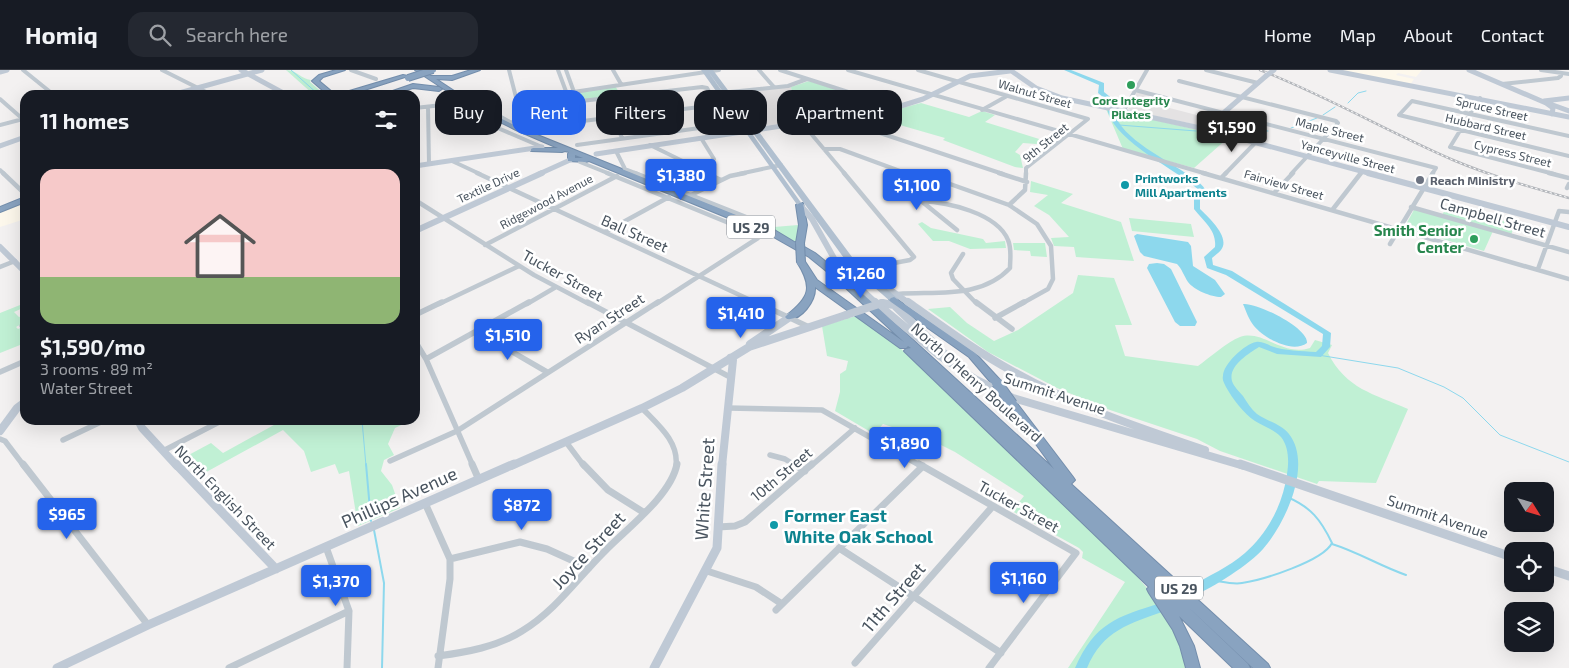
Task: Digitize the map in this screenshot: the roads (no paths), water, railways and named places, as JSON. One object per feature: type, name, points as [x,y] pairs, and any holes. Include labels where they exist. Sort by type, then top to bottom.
[{"type":"highway","points":[[321,90],[312,83],[312,80],[320,75],[338,70]]},
{"type":"highway","points":[[325,90],[315,81],[319,77],[342,70]]},
{"type":"highway","name":"North O'Henry Boulevard","points":[[410,70],[422,73],[444,90]]},
{"type":"highway","points":[[406,77],[434,70]]},
{"type":"highway","points":[[364,90],[422,73],[445,79],[478,70]]},
{"type":"highway","points":[[400,90],[413,86],[442,88],[452,80],[478,70]]},
{"type":"highway","points":[[393,90],[417,81],[422,73]]},
{"type":"highway","name":"North O'Henry Boulevard","points":[[442,88],[498,119],[580,157],[747,225],[791,248],[828,274],[1243,668]]},
{"type":"highway","name":"North O'Henry Boulevard","points":[[502,126],[540,144],[580,157],[751,222],[812,255],[838,276],[1093,509],[1263,668]]},
{"type":"highway","points":[[533,150],[580,157]]},
{"type":"highway","points":[[0,205],[20,196]]},
{"type":"highway","points":[[0,210],[20,201]]},
{"type":"highway","points":[[801,202],[803,225],[800,243],[801,262],[809,275],[824,290],[903,346]]},
{"type":"highway","points":[[790,317],[803,307],[811,296],[809,275]]},
{"type":"highway","points":[[899,298],[972,355],[1012,404],[1058,468],[1093,509]]},
{"type":"highway","points":[[1136,567],[1167,607],[1186,641],[1193,668]]},
{"type":"main road","name":"Summit Avenue","points":[[707,71],[725,90]]},
{"type":"main road","name":"Summit Avenue","points":[[707,71],[717,90]]},
{"type":"main road","name":"Summit Avenue","points":[[750,135],[801,202],[842,248],[859,271],[899,298]]},
{"type":"main road","name":"Summit Avenue","points":[[758,135],[781,165],[801,202]]},
{"type":"street","points":[[0,72],[7,70]]},
{"type":"street","points":[[23,70],[48,90]]},
{"type":"street","points":[[162,70],[203,90]]},
{"type":"street","points":[[241,70],[278,90]]},
{"type":"street","points":[[191,90],[262,70]]},
{"type":"street","points":[[351,70],[376,79]]},
{"type":"street","points":[[509,70],[514,90]]},
{"type":"street","points":[[558,70],[566,90]]},
{"type":"street","points":[[566,70],[573,90]]},
{"type":"street","points":[[613,70],[621,84]]},
{"type":"street","points":[[661,70],[666,78]]},
{"type":"street","points":[[586,90],[719,70]]},
{"type":"street","points":[[759,70],[774,87]]},
{"type":"street","points":[[780,70],[842,90]]},
{"type":"street","name":"Fairview Street","points":[[848,70],[1068,135],[1275,192],[1569,279]]},
{"type":"street","name":"Walnut Street","points":[[918,70],[1081,116],[1089,120]]},
{"type":"street","name":"Textile Drive","points":[[902,106],[931,95],[957,81],[987,71],[1010,70]]},
{"type":"street","name":"Yanceyville Street","points":[[1010,70],[1030,85],[1049,93],[1256,142],[1569,227]]},
{"type":"street","points":[[1122,110],[1147,70]]},
{"type":"street","points":[[1206,70],[1258,82]]},
{"type":"street","points":[[1205,129],[1274,70]]},
{"type":"street","points":[[1330,70],[1480,98],[1569,118]]},
{"type":"street","points":[[1469,70],[1569,112]]},
{"type":"street","points":[[1541,70],[1569,74]]},
{"type":"street","points":[[1502,84],[1558,78],[1561,76],[1560,73]]},
{"type":"street","points":[[746,90],[792,85],[807,79]]},
{"type":"street","points":[[1179,81],[1338,122],[1275,192]]},
{"type":"street","points":[[676,90],[702,87],[708,90]]},
{"type":"street","name":"Maple Street","points":[[1135,90],[1436,168],[1423,188]]},
{"type":"street","points":[[982,110],[1007,96]]},
{"type":"street","points":[[1460,130],[1480,98]]},
{"type":"street","points":[[1544,102],[1569,98]]},
{"type":"street","points":[[0,99],[20,116]]},
{"type":"street","name":"Spruce Street","points":[[1400,115],[1410,102],[1569,136]]},
{"type":"street","points":[[1544,102],[1553,109],[1552,114]]},
{"type":"street","points":[[420,108],[435,106]]},
{"type":"street","points":[[428,107],[429,164]]},
{"type":"street","name":"Hubbard Street","points":[[1400,115],[1569,156]]},
{"type":"street","points":[[502,118],[526,127],[596,120]]},
{"type":"street","points":[[0,124],[20,120]]},
{"type":"street","name":"9th Street","points":[[1009,205],[1024,194],[1028,188],[1026,168],[1089,120]]},
{"type":"street","points":[[420,165],[533,150],[540,144],[502,129]]},
{"type":"street","points":[[576,144],[694,129]]},
{"type":"street","name":"Cypress Street","points":[[1460,130],[1449,145],[1452,148],[1569,178]]},
{"type":"street","name":"Textile Drive","points":[[420,229],[580,157],[720,135]]},
{"type":"street","points":[[813,135],[914,255],[914,258],[862,268]]},
{"type":"street","points":[[885,135],[1027,182]]},
{"type":"street","points":[[698,168],[712,162],[714,159],[701,138]]},
{"type":"street","points":[[0,146],[20,140]]},
{"type":"street","points":[[1222,177],[1256,142]]},
{"type":"street","points":[[650,145],[721,180]]},
{"type":"street","points":[[824,148],[840,149],[915,176],[936,179],[1009,205],[1037,224],[1051,246],[1054,279],[1048,289],[996,318]]},
{"type":"street","points":[[616,151],[622,166],[625,168],[771,227]]},
{"type":"street","points":[[580,157],[617,176],[669,197]]},
{"type":"street","name":"Ball Street","points":[[452,161],[808,327]]},
{"type":"street","points":[[691,195],[721,180],[781,165]]},
{"type":"street","points":[[0,170],[20,189]]},
{"type":"street","points":[[1332,209],[1362,171]]},
{"type":"street","name":"Ridgewood Avenue","points":[[485,245],[617,176]]},
{"type":"street","points":[[915,176],[912,188],[921,201],[957,230]]},
{"type":"street","points":[[1390,244],[1423,188]]},
{"type":"street","points":[[604,232],[669,197]]},
{"type":"street","name":"Ryan Street","points":[[390,461],[457,431],[757,239],[758,235],[669,197]]},
{"type":"street","points":[[899,298],[912,292],[976,289],[1006,274],[1010,268],[1007,238],[997,226],[983,218],[938,202],[921,201]]},
{"type":"street","name":"Summit Avenue","points":[[801,202],[828,252],[841,270],[917,340],[971,377],[1013,398],[1239,464],[1504,554]]},
{"type":"street","name":"Tucker Street","points":[[420,203],[519,266],[556,287],[730,377]]},
{"type":"street","name":"Campbell Street","points":[[1411,207],[1569,252]]},
{"type":"street","points":[[1538,269],[1559,211],[1569,212]]},
{"type":"street","points":[[0,247],[20,267]]},
{"type":"street","name":"Summit Avenue","points":[[842,248],[862,268],[899,298],[972,348],[1047,390],[1120,421],[1239,464]]},
{"type":"street","points":[[963,254],[951,273],[962,291],[982,309],[1012,329]]},
{"type":"street","points":[[0,267],[15,262]]},
{"type":"street","points":[[420,313],[519,266]]},
{"type":"street","points":[[426,359],[478,332],[556,287]]},
{"type":"street","name":"Phillips Avenue","points":[[57,668],[148,625],[642,408],[682,388],[749,347],[899,298]]},
{"type":"street","points":[[882,303],[894,305],[971,377]]},
{"type":"street","name":"Phillips Avenue","points":[[749,347],[753,341],[790,317]]},
{"type":"street","points":[[478,332],[548,372]]},
{"type":"street","points":[[420,349],[426,359],[478,480]]},
{"type":"street","name":"White Street","points":[[654,668],[717,548],[730,377],[733,360],[730,358]]},
{"type":"street","points":[[0,372],[20,363]]},
{"type":"street","points":[[0,431],[20,406]]},
{"type":"street","name":"Joyce Street","points":[[438,656],[479,650],[520,633],[540,620],[561,601],[589,568],[655,501],[674,477],[677,462],[675,447],[642,408]]},
{"type":"street","name":"Tucker Street","points":[[728,408],[815,408],[855,428],[1076,553],[1001,653]]},
{"type":"street","points":[[63,440],[94,425]]},
{"type":"street","name":"North English Street","points":[[140,425],[276,569]]},
{"type":"street","points":[[163,451],[213,425]]},
{"type":"street","name":"10th Street","points":[[718,527],[740,525],[855,428]]},
{"type":"street","points":[[0,439],[5,441],[148,625]]},
{"type":"street","points":[[566,442],[586,470],[605,490],[643,512]]},
{"type":"street","points":[[770,455],[785,459],[805,470]]},
{"type":"street","points":[[776,610],[923,466]]},
{"type":"street","points":[[426,503],[450,559],[450,580],[438,656],[438,668]]},
{"type":"street","name":"11th Street","points":[[855,663],[993,506]]},
{"type":"street","points":[[450,559],[520,542],[547,549],[589,568]]},
{"type":"street","points":[[326,547],[349,611],[347,668]]},
{"type":"street","points":[[838,548],[1001,653],[989,668]]},
{"type":"street","points":[[706,571],[756,587],[782,604]]},
{"type":"street","points":[[1554,571],[1569,576]]},
{"type":"street","points":[[229,668],[349,611]]},
{"type":"water","points":[[1137,234],[1188,242],[1191,246],[1193,266],[1215,280],[1225,294],[1221,297],[1212,296],[1194,288],[1177,264],[1144,256],[1140,252],[1134,236]]},
{"type":"water","points":[[1149,264],[1164,264],[1171,269],[1197,322],[1195,326],[1180,326],[1175,322],[1147,268]]},
{"type":"water","points":[[1243,304],[1259,307],[1281,317],[1300,330],[1307,343],[1294,347],[1271,340],[1254,326]]},
{"type":"waterway","points":[[291,70],[313,90]]},
{"type":"waterway","points":[[1067,70],[1102,84],[1101,93],[1111,100],[1111,112],[1117,124],[1126,134],[1203,190],[1197,196],[1197,209],[1213,227],[1220,242],[1219,248],[1208,257],[1210,266],[1229,273],[1327,333],[1326,347],[1318,355],[1277,351],[1258,344],[1239,357],[1228,371],[1227,379],[1230,386],[1248,410],[1258,419],[1286,437],[1292,451],[1291,484],[1278,518],[1259,546],[1236,565],[1194,590]]},
{"type":"waterway","points":[[1348,103],[1358,93],[1366,91]]},
{"type":"waterway","points":[[1323,115],[1335,107]]},
{"type":"waterway","points":[[1291,128],[1317,118]]},
{"type":"waterway","points":[[1119,125],[1196,131]]},
{"type":"waterway","points":[[1223,130],[1268,131]]},
{"type":"waterway","points":[[1318,355],[1398,368],[1444,387],[1463,398],[1500,435],[1569,462]]},
{"type":"waterway","points":[[362,425],[366,466]]},
{"type":"waterway","points":[[366,464],[371,521]]},
{"type":"waterway","points":[[1211,580],[1238,583],[1264,578],[1292,569],[1326,550],[1332,543],[1319,521],[1303,505],[1287,497]]},
{"type":"waterway","points":[[374,530],[384,583],[382,668]]},
{"type":"waterway","points":[[1332,544],[1406,575]]},
{"type":"waterway","points":[[1081,668],[1094,643],[1112,627],[1135,616],[1161,608]]},
{"type":"railway","points":[[1260,70],[1309,91],[1467,166],[1569,198]]},
{"type":"place","name":"Core Integrity Pilates","points":[[1131,85]]},
{"type":"place","name":"Reach Ministry","points":[[1420,180]]},
{"type":"place","name":"Printworks Mill Apartments","points":[[1125,185]]},
{"type":"place","name":"Smith Senior Center","points":[[1474,239]]},
{"type":"place","name":"Former East White Oak School","points":[[774,525]]}]
